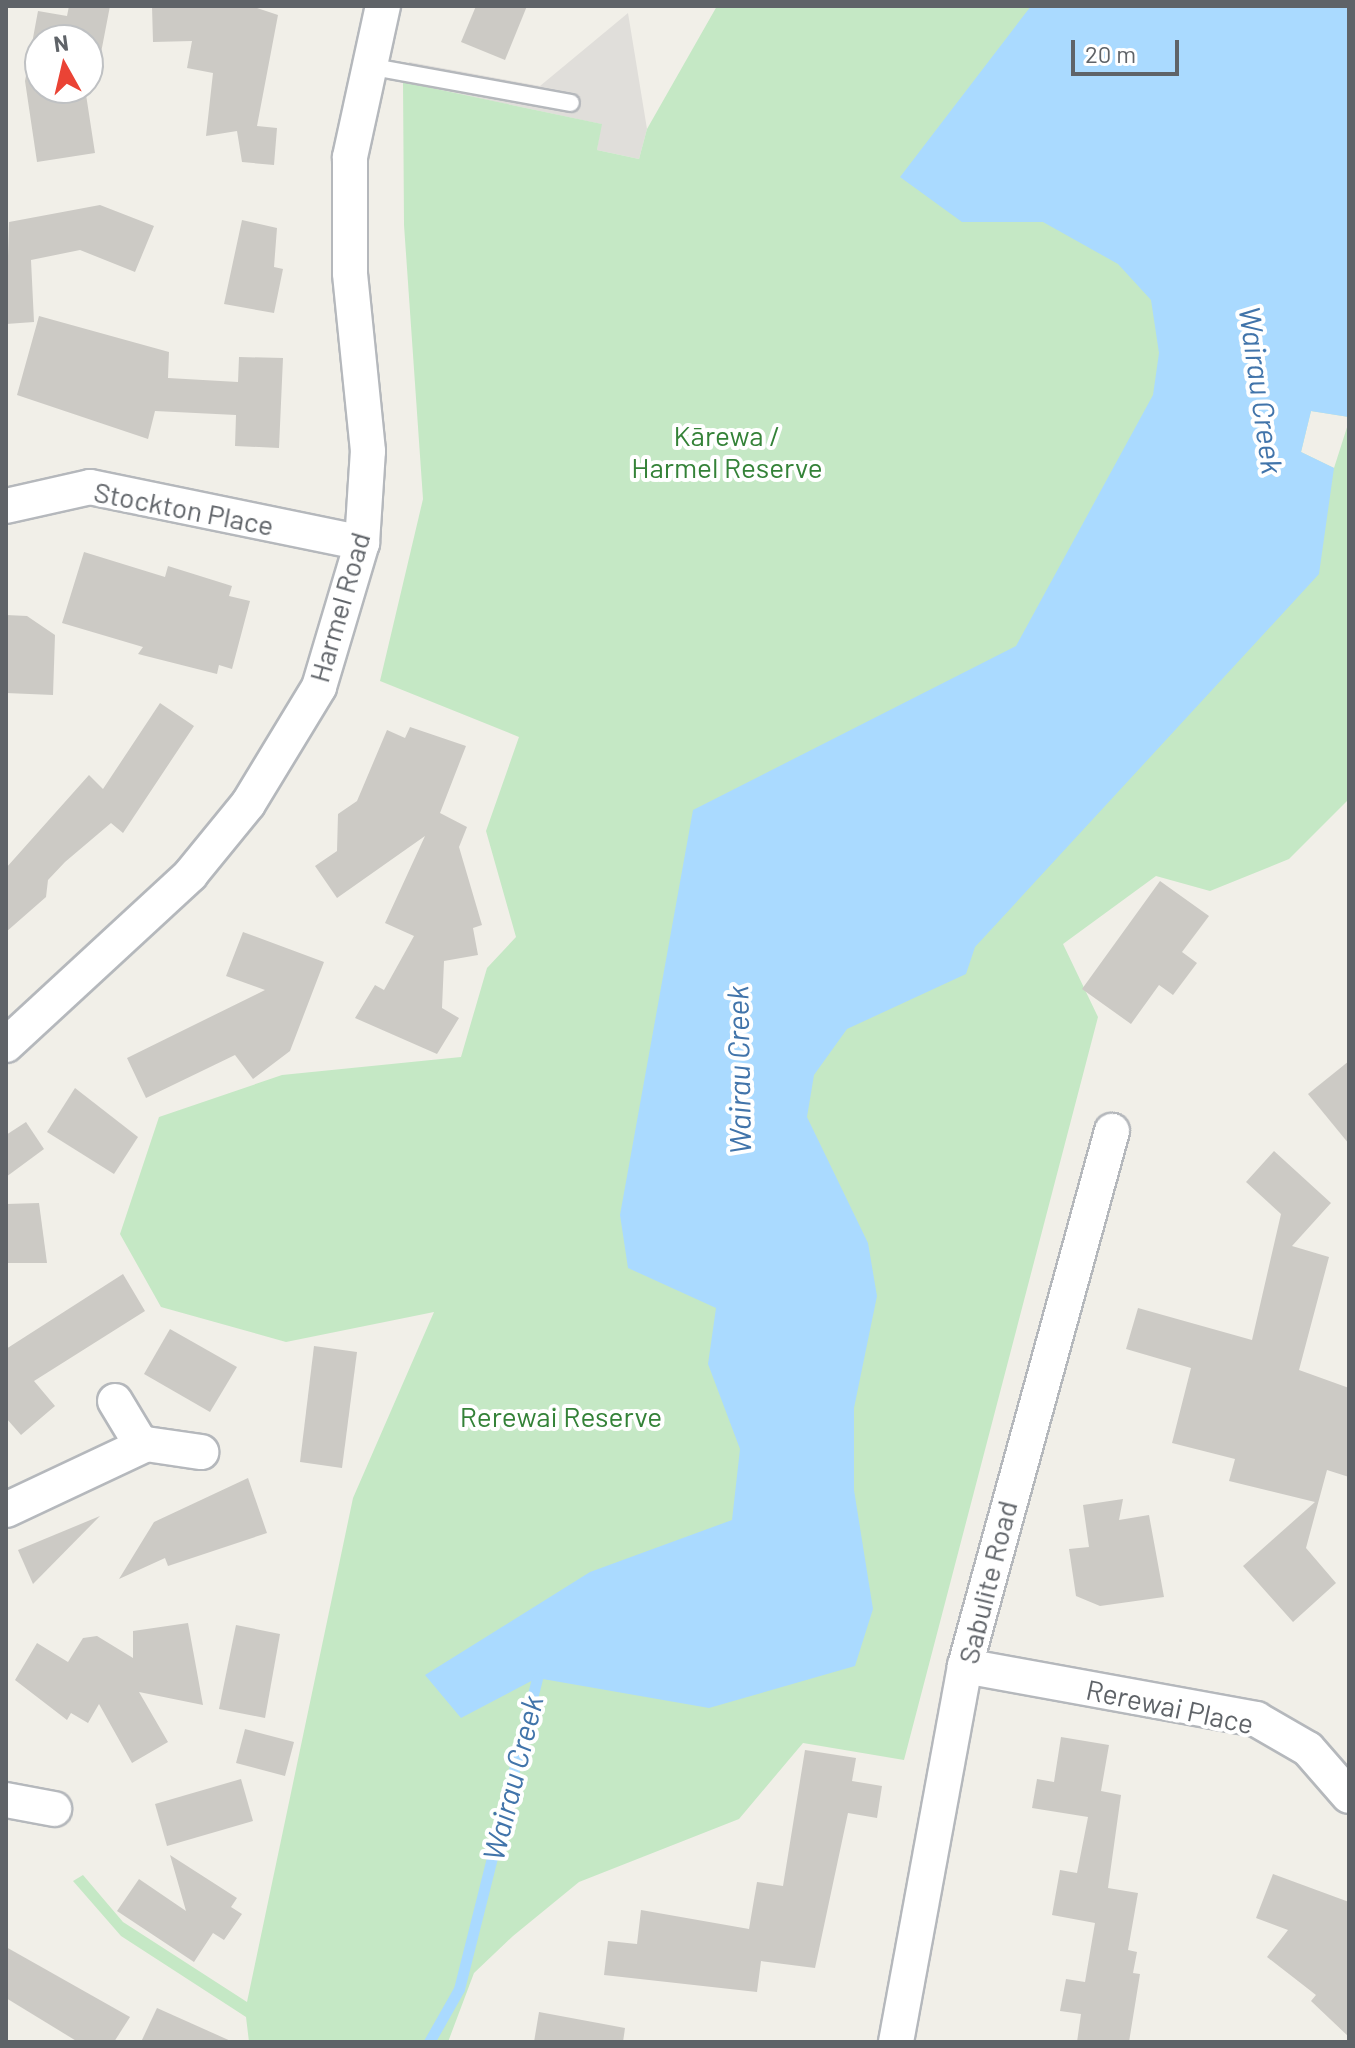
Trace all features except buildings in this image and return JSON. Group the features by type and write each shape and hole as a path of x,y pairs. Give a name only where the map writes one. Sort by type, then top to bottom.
{"street":[{"name":"Harmel Road","path":"6,1045 127,940 248,804 319,687 362,543 368,451 350,273 350,157 383,6"},
{"name":"Stockton Place","path":"6,506 90,487 362,543"},
{"name":"Sabulite Road","path":"896,2042 965,1666 1112,1131"},
{"path":"115,1401 142,1446"},
{"path":"6,1510 142,1446 201,1452"},
{"name":"Rerewai Place","path":"965,1666 1256,1719 1308,1749 1349,1796"},
{"path":"6,1800 54,1809"}],"lane":[{"path":"368,66 571,103"}],"shaded area":[{"path":"628,13 647,129 639,159 597,150 601,124 403,82 409,62 540,86"}],"green space":[{"path":"717,6 1349,6 1349,417 1311,411 1301,452 1334,468 1349,421 1349,799 1289,859 1210,891 1156,876 1063,944 1098,1017 904,1760 803,1743 739,1819 579,1882 513,1936 474,1973 448,2042 249,2042 246,2017 121,1936 73,1881 83,1875 123,1922 247,2002 353,1498 434,1312 286,1342 161,1307 120,1234 159,1117 282,1075 461,1057 487,968 516,937 486,831 519,737 380,681 423,499 404,225 403,82 602,124 597,150 639,159 647,129"}],"water":[{"path":"1031,6 1349,6 1349,417 1311,411 1301,452 1334,468 1319,574 975,947 966,974 847,1029 814,1075 807,1117 868,1243 877,1296 854,1408 854,1490 873,1609 855,1666 709,1708 537,1678 461,1718 425,1675 590,1572 732,1520 740,1449 708,1364 716,1308 628,1268 620,1215 693,810 1016,646 1153,395 1159,353 1151,300 1118,264 1043,222 962,222 900,177"}],"waterway":[{"name":"Wairau Creek","path":"429,2042 459,1989 537,1678"}],"park label":[{"name":"Kārewa / Harmel Reserve","path":"727,451"},
{"name":"Rerewai Reserve","path":"561,1416"}]}
